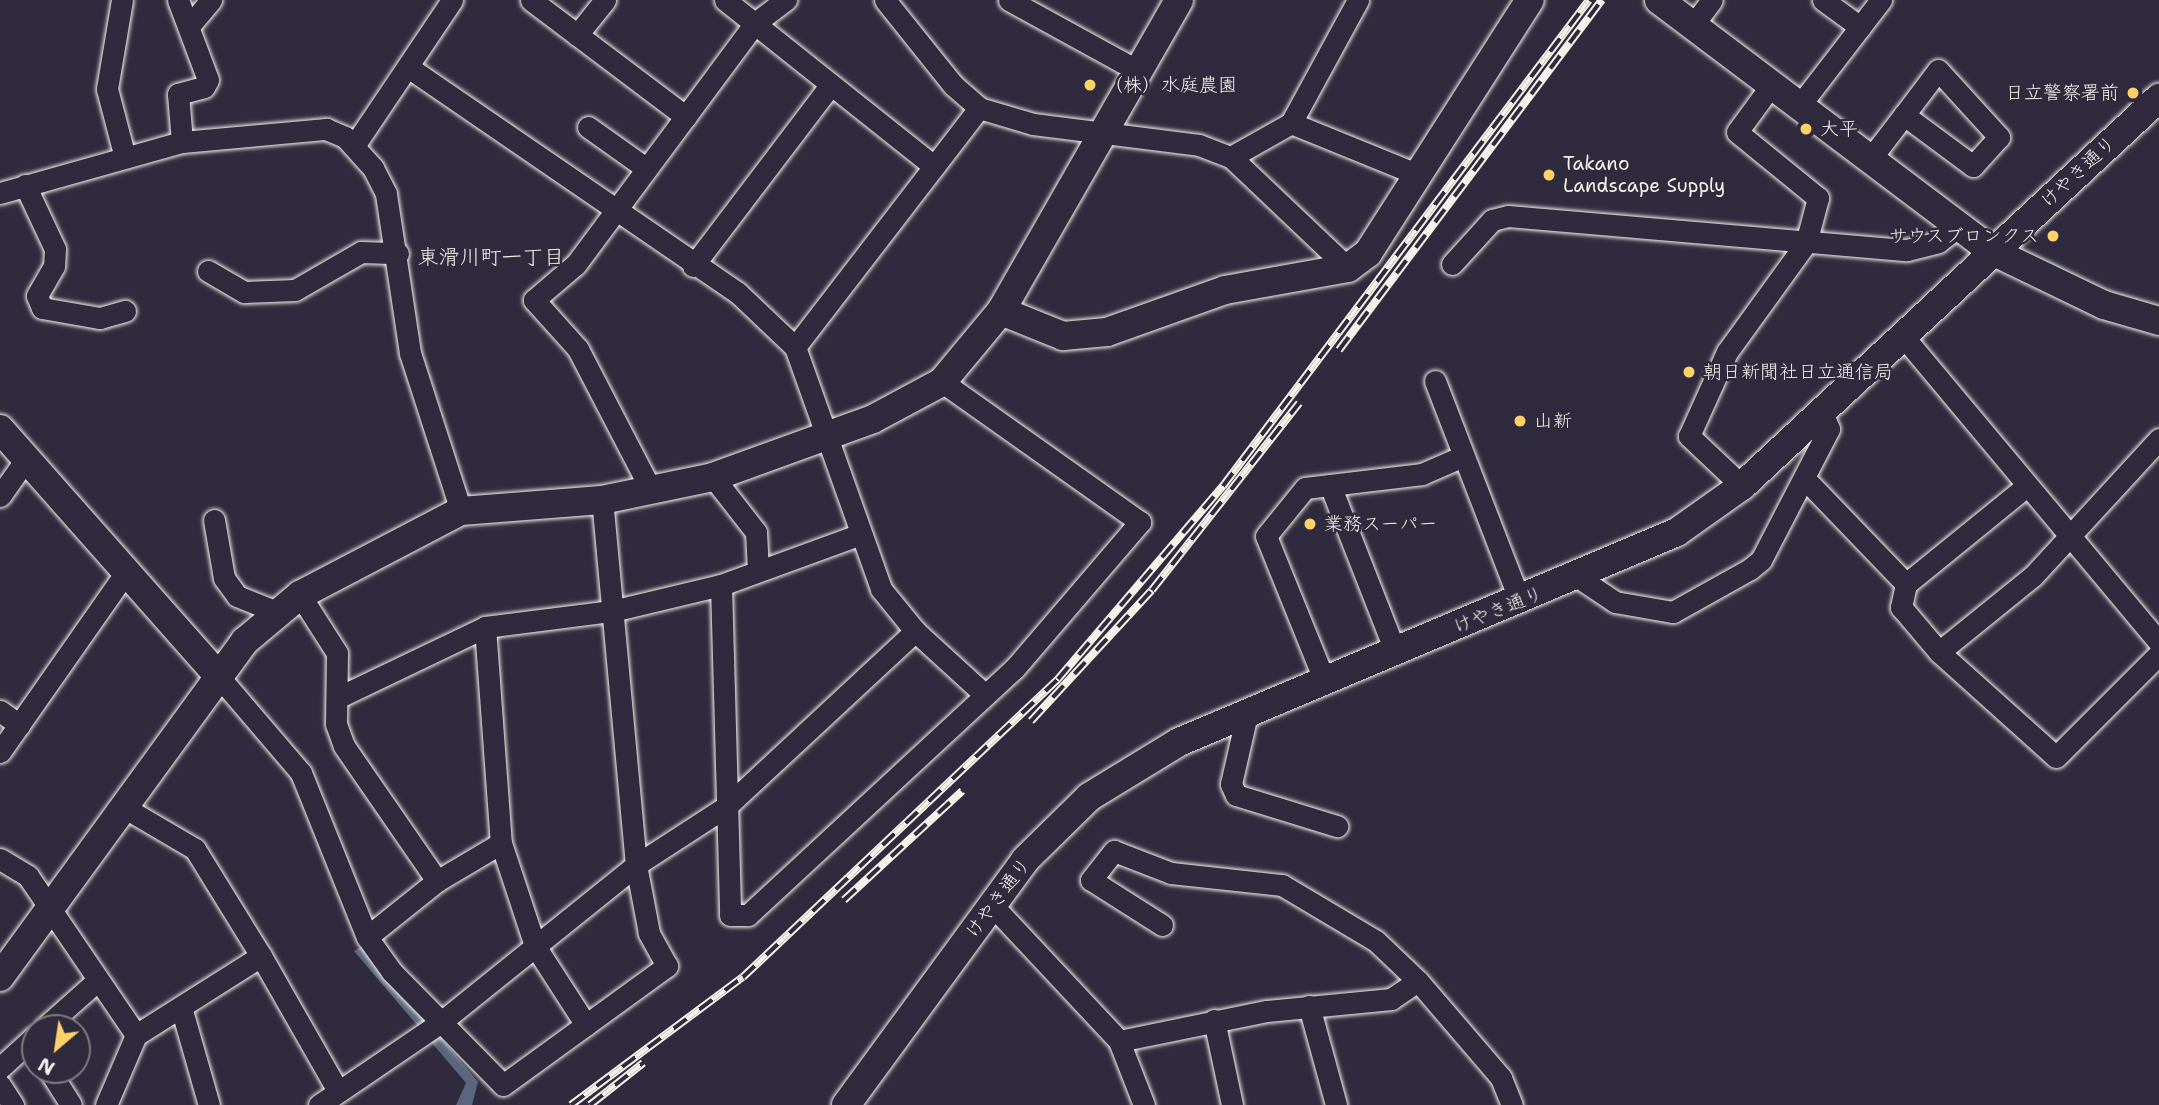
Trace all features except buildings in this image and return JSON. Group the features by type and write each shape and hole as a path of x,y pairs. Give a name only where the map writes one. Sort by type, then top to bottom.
{"street":[{"path":"122,0 107,89 124,154"},
{"path":"178,0 190,25 208,80 204,87 178,94 182,142"},
{"path":"190,25 211,0"},
{"path":"354,146 452,0"},
{"path":"531,0 686,117"},
{"path":"577,35 605,0"},
{"path":"725,0 830,87 934,166"},
{"path":"651,490 578,349 534,300 576,264 755,23 786,0"},
{"path":"886,0 953,85 979,108 1102,135 1199,145 1231,157 1348,268"},
{"path":"1009,0 1138,71"},
{"path":"0,977 52,911 220,678 276,612 300,595 461,511 602,500 713,477 830,434 942,382 1001,311 1179,0"},
{"path":"1231,157 1291,123 1358,0"},
{"path":"1001,311 1063,336 1107,332 1225,290 1348,268 1368,253 1530,0"},
{"path":"1659,0 1992,251 2104,305 2159,321"},
{"path":"1693,25 1712,0"},
{"path":"1823,0 1860,27"},
{"path":"1800,105 1881,0"},
{"path":"408,67 618,208 693,266 738,293 795,346 830,434 881,589 915,631 985,695"},
{"path":"1871,158 1938,70 1999,137 1973,166 1904,115"},
{"path":"1742,486 1689,436 1727,352 1806,243 1818,198 1737,132 1772,84"},
{"path":"693,266 830,87"},
{"name":"けやき通り","path":"846,1105 1025,860 1089,797 1148,757 1578,578 1677,532 1742,486 2159,98"},
{"path":"795,346 979,108"},
{"path":"1291,123 1419,175"},
{"path":"588,127 647,169"},
{"path":"125,311 100,318 42,308 37,296 54,266 55,249 8,185 71,177 124,154 182,142 326,129 354,146 386,194 398,253 410,353 461,511"},
{"path":"1452,264 1492,220 1508,216 1806,243 1923,248 1959,226"},
{"path":"208,271 244,292 295,290 361,252 398,253"},
{"path":"1903,336 2024,488 2159,642"},
{"path":"1435,381 1461,457 1520,601"},
{"path":"721,585 730,915 748,915 985,695 1140,522 942,382"},
{"path":"1578,578 1593,593 1648,612 1699,602 1761,560 1829,429 1822,412"},
{"path":"0,429 301,773 367,937 441,1022 503,1086 667,966 649,933 636,865 602,500"},
{"path":"1938,652 2024,584 2159,439"},
{"path":"1325,682 1266,536 1305,488 1422,474 1461,457"},
{"path":"0,496 26,459"},
{"path":"713,477 756,532 758,571"},
{"path":"1805,479 1906,584"},
{"path":"1330,485 1396,653"},
{"path":"2024,488 1906,584 1901,607 1938,652 2056,757 2159,654"},
{"path":"214,520 224,578 237,596 276,612"},
{"path":"337,698 485,627 612,611 721,585 861,534"},
{"path":"0,752 126,572"},
{"path":"300,595 337,653 337,698 344,746 437,881"},
{"path":"485,627 501,843 535,946 586,1025"},
{"path":"319,1105 441,1022 636,865 727,806 915,631"},
{"path":"0,711 19,725"},
{"path":"1247,714 1231,784 1236,795 1337,826"},
{"path":"125,808 195,849 261,956 338,1091"},
{"path":"367,937 437,881 501,843"},
{"path":"1162,925 1091,880 1114,851 1171,873 1282,885 1376,941 1418,981 1501,1079 1512,1105"},
{"path":"0,859 28,876 136,1035"},
{"path":"991,904 1119,1041 1144,1105"},
{"path":"106,1105 136,1035 261,956"},
{"path":"61,1014 98,979"},
{"path":"1119,1041 1214,1020 1309,1006 1391,999 1418,981"},
{"path":"1309,1006 1336,1105"},
{"path":"181,1007 209,1105"},
{"path":"1214,1020 1232,1105"},
{"path":"0,1068 21,1050"},
{"path":"0,1084 13,1105"},
{"path":"58,1084 71,1105"}],"water":[{"path":"363,945 478,1082 472,1105 456,1105 466,1083 354,951"}],"railway":[{"path":"571,1105 743,977 1058,679 1223,486 1589,0"},
{"path":"1339,350 1602,0"},
{"path":"1031,721 1152,590 1299,403"},
{"path":"844,900 962,791"},
{"path":"590,1105 643,1063"}],"place":[{"name":"（株）水庭農園","path":"1090,85"},
{"name":"日立警察署前","path":"2133,93"},
{"name":"大平","path":"1806,129"},
{"name":"Takano Landscape Supply","path":"1549,175"},
{"name":"サウスブロンクス","path":"2053,236"},
{"name":"朝日新聞社日立通信局","path":"1689,372"},
{"name":"山新","path":"1520,421"},
{"name":"業務スーパー","path":"1310,524"}],"district":[{"name":"東滑川町一丁目","path":"491,257"}]}
